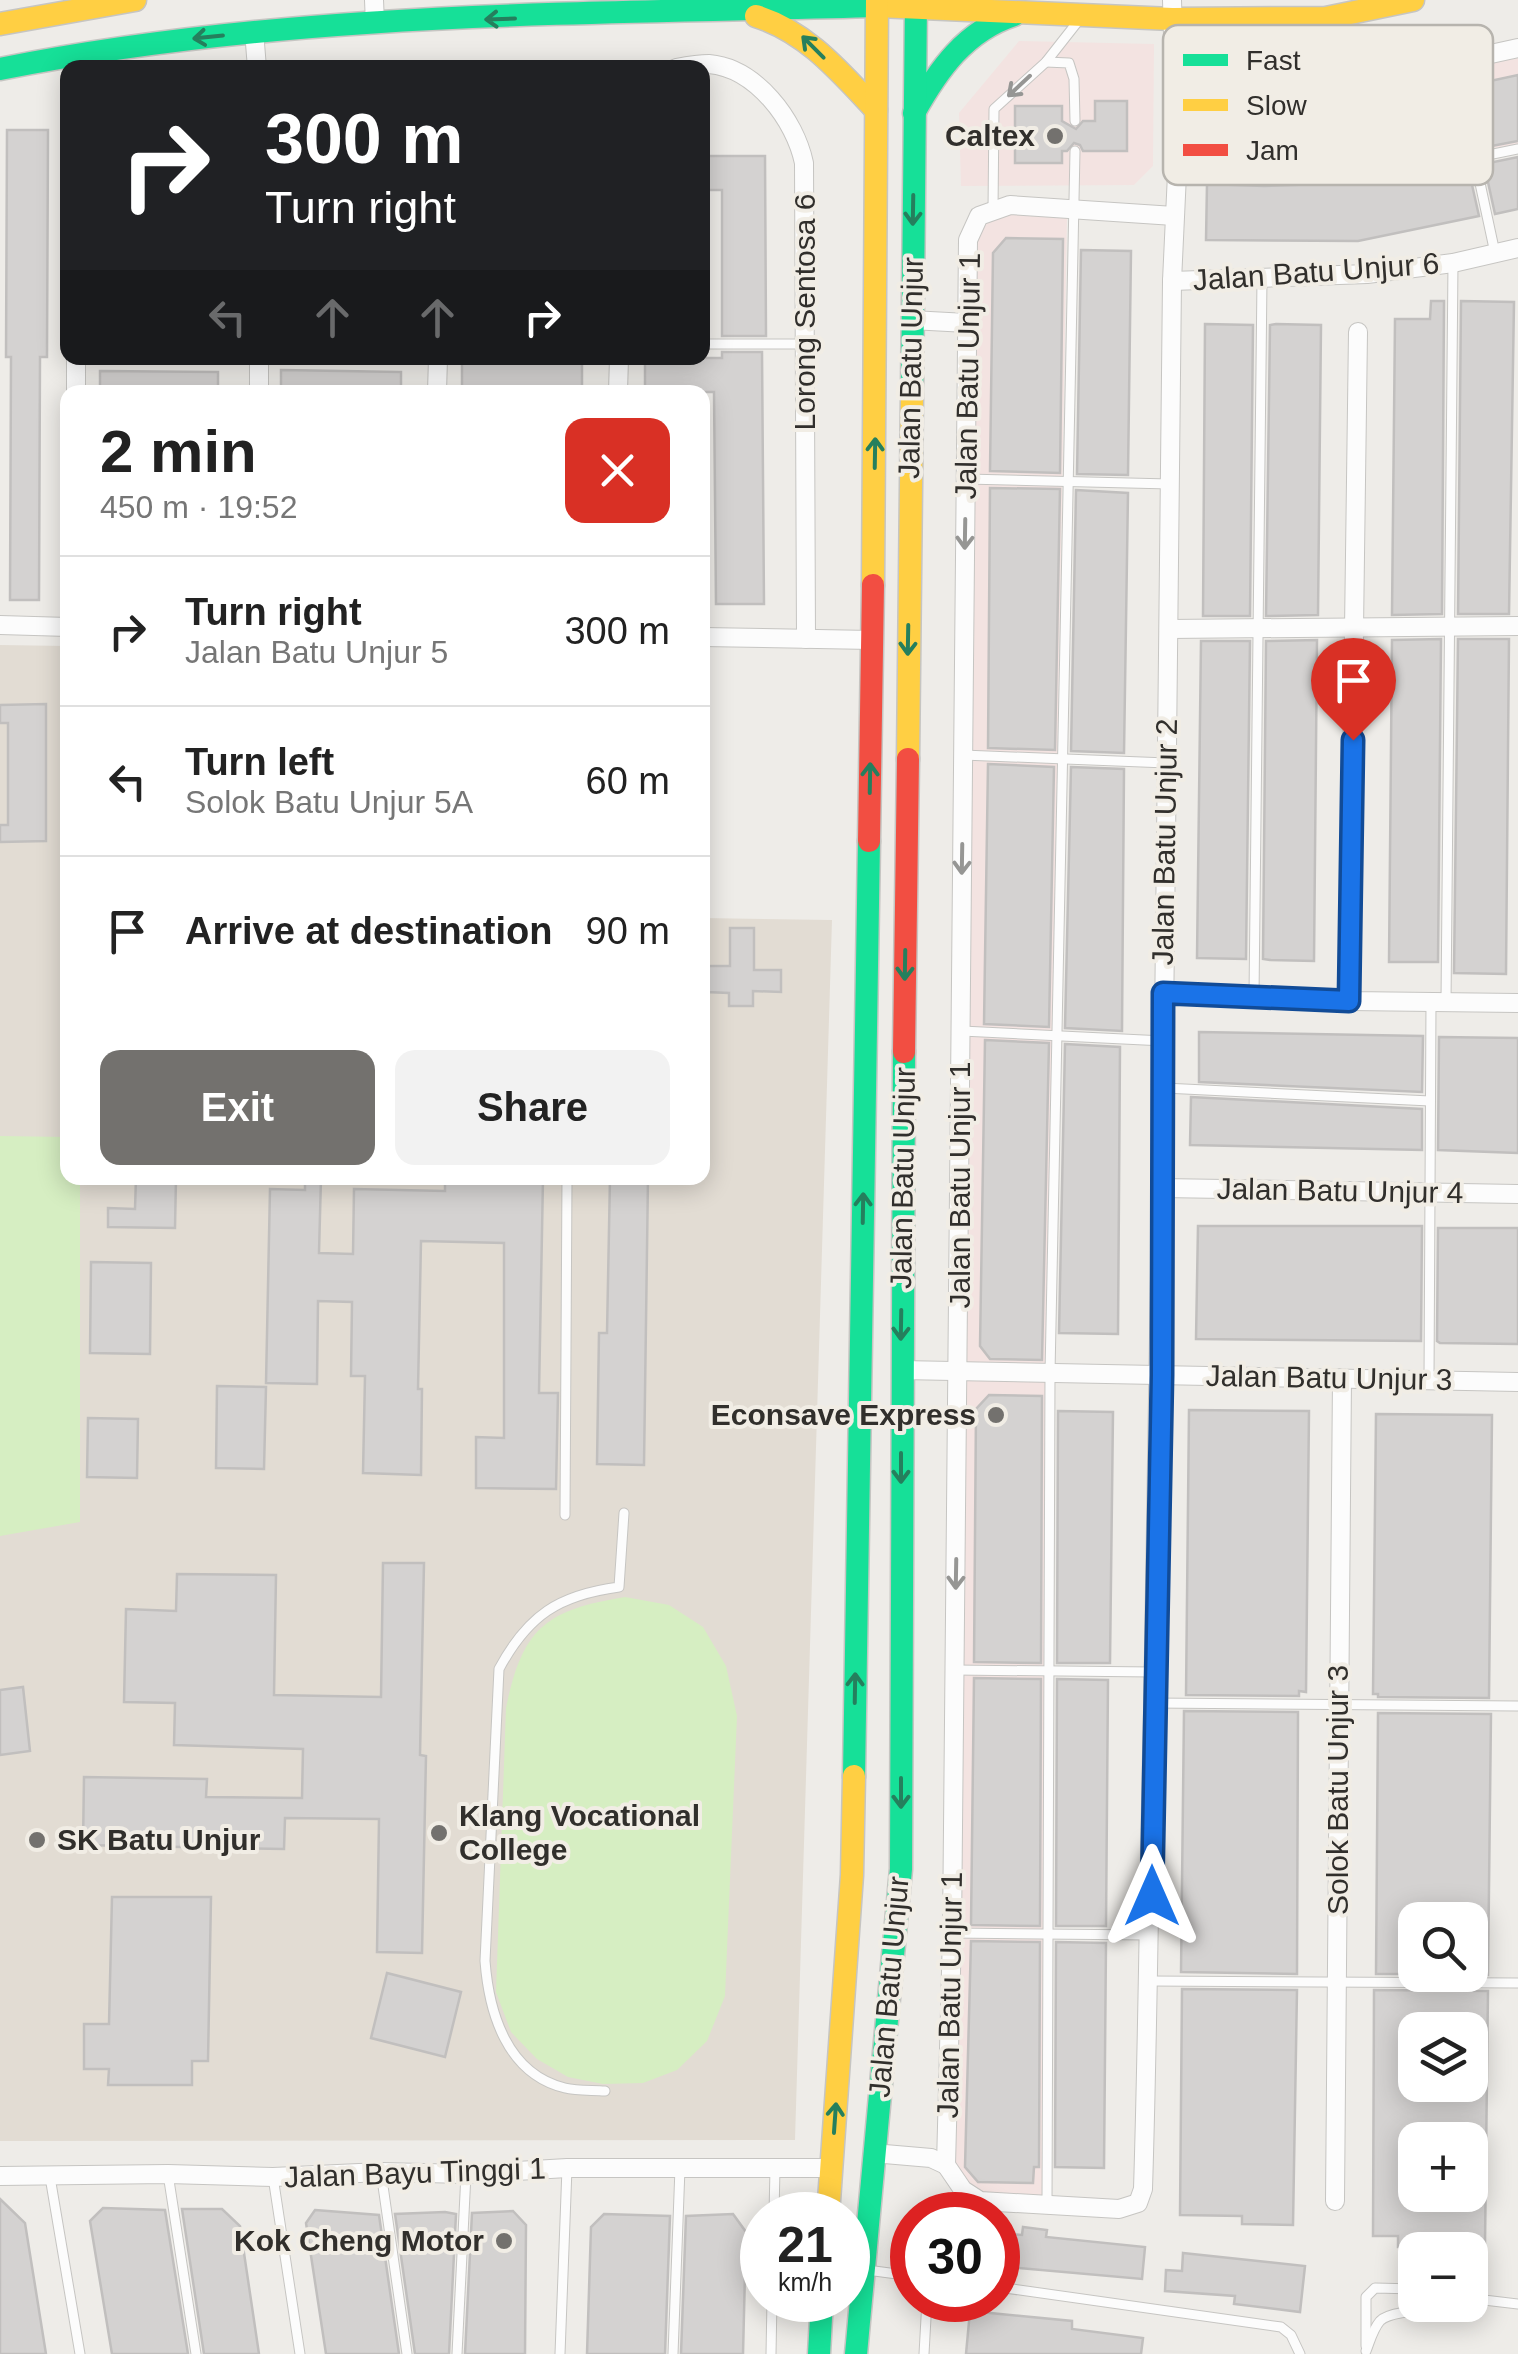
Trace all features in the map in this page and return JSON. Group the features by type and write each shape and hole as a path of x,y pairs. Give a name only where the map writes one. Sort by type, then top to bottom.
{"main road":[{"path":"0,24 135,0"},
{"path":"0,68 117,47 254,32 375,11 735,10 916,3 1084,14 1172,9 1326,18 1413,0"},
{"name":"Jalan Batu Unjur","path":"829,2192 852,1875 872,640 877,3"},
{"name":"Jalan Batu Unjur","path":"870,2192 901,1869 901,1370 916,3"},
{"path":"735,10 778,21 798,33 876,110"},
{"path":"914,113 931,81 973,37 994,20 1030,11"},
{"path":"860,1411 882,1378 901,1370"},
{"path":"819,2354 821,2322"},
{"name":"Jalan Batu Unjur","path":"856,2354 859,2322"}],"street":[{"path":"254,32 256,60"},
{"path":"1493,53 1518,48"},
{"name":"Lorong Sentosa 6","path":"710,64 729,69 772,100 800,141 804,163 806,639"},
{"name":"Jalan Batu Unjur 2","path":"1047,2204 1119,2209 1138,2203 1143,2190 1162,1375 1163,993 1176,185"},
{"name":"Jalan Batu Unjur 1","path":"946,2165 952,1933 968,240 979,216 1010,205 1174,216"},
{"name":"Jalan Batu Unjur 6","path":"1172,281 1367,274 1452,263 1518,248"},
{"path":"911,320 967,323"},
{"path":"1349,1001 1358,332"},
{"path":"0,626 60,627"},
{"path":"1168,629 1518,626"},
{"path":"710,637 872,640"},
{"path":"1163,993 1518,1003"},
{"name":"Jalan Batu Unjur 4","path":"1162,1188 1518,1194"},
{"name":"Jalan Batu Unjur 3","path":"901,1370 1518,1382"},
{"name":"Solok Batu Unjur 3","path":"1335,2201 1342,1378"},
{"path":"873,2153 931,2158 946,2165 963,2190 980,2200 1047,2204"},
{"name":"Jalan Bayu Tinggi 1","path":"0,2176 168,2174 274,2178 567,2168 831,2168"}],"lane":[{"path":"993,211 994,109 1046,62 1084,14"},
{"path":"1046,62 1069,63 1074,78 1075,121"},
{"path":"1493,154 1518,149"},
{"path":"1047,2204 1050,1373 1075,151"},
{"path":"1481,185 1495,253"},
{"path":"1428,1380 1430,1100 1438,1002 1449,626 1452,263"},
{"path":"1254,996 1262,278"},
{"path":"710,344 805,344"},
{"path":"966,479 1170,484"},
{"path":"964,755 1167,763"},
{"path":"961,1031 1164,1041"},
{"path":"1164,1088 1430,1100"},
{"path":"565,1514 567,1185"},
{"path":"605,2092 563,2088 523,2066 498,2029 488,1995 485,1962 499,1669 516,1637 539,1616 563,1601 595,1590 620,1588 624,1513"},
{"path":"954,1670 1048,1674 1156,1672"},
{"path":"1153,1703 1518,1706"},
{"path":"952,1933 1151,1935"},
{"path":"1150,1981 1518,1982"},
{"path":"560,2354 567,2168"},
{"path":"673,2354 680,2168"},
{"path":"774,2192 775,2168"},
{"path":"382,2172 407,2354"},
{"path":"168,2174 196,2354"},
{"path":"457,2354 466,2174"},
{"path":"50,2176 80,2354"},
{"path":"274,2178 300,2354"},
{"path":"1366,2352 1366,2297 1376,2288 1398,2289"},
{"path":"1020,2289 1281,2327 1291,2335 1300,2354"},
{"path":"1488,2300 1518,2304"},
{"path":"1366,2352 1382,2318 1398,2312"},
{"path":"771,2354 772,2322"},
{"path":"924,2354 926,2322"}],"shaded area":[{"path":"1019,41 1154,44 1153,166 1134,185 961,186 959,113"},
{"path":"1518,56 1518,144 1493,148 1493,58"},
{"path":"1014,212 1067,215 1046,1387 1043,2195 981,2192 967,2184 954,2162 976,241 986,224"},
{"name":"Klang Vocational College","path":"0,645 60,646 60,1185 710,1185 710,918 832,920 795,2140 0,2141"}],"green space":[{"path":"0,1136 60,1137 60,1185 80,1185 80,1522 0,1536"},
{"path":"625,1597 669,1605 703,1627 726,1666 737,1716 725,1996 707,2041 677,2070 643,2083 603,2084 568,2077 537,2059 511,2032 496,1992 506,1708 520,1659 542,1627 575,1609"}],"building":[{"path":"1518,75 1518,141 1493,146 1493,80"},
{"name":"Caltex","path":"1095,101 1127,101 1127,151 1083,151 1074,143 1062,151 1062,163 1015,163 1015,106 1062,106 1062,121 1076,129 1083,121 1095,121"},
{"path":"7,130 48,130 47,357 40,357 39,600 10,600"},
{"path":"710,156 765,156 766,336 722,336 722,190 710,190"},
{"path":"1518,157 1518,209 1495,214 1489,185 1493,185 1493,162"},
{"path":"1207,185 1472,185 1479,216 1358,241 1206,240"},
{"path":"1006,238 1063,239 1060,473 990,471 993,253"},
{"path":"1081,250 1131,251 1128,475 1077,474"},
{"path":"1431,301 1444,301 1442,614 1392,615 1395,319 1430,319"},
{"path":"1461,301 1514,302 1509,614 1458,614"},
{"path":"1205,324 1253,325 1250,616 1203,616"},
{"path":"1270,325 1321,325 1318,615 1266,616"},
{"path":"722,352 762,352 764,604 716,604 714,392 710,392 710,385 645,385 645,365 710,365 710,358 722,358"},
{"path":"462,365 582,365 582,385 462,385"},
{"path":"281,370 401,372 401,385 281,385"},
{"path":"100,371 218,372 218,385 100,385"},
{"path":"990,488 1060,489 1055,750 988,748"},
{"path":"1076,490 1128,493 1124,753 1071,751"},
{"path":"1441,639 1438,962 1389,962 1392,640"},
{"path":"1458,639 1509,639 1506,974 1454,973"},
{"path":"1317,640 1314,961 1263,959 1266,641"},
{"path":"1201,641 1250,641 1246,959 1197,958"},
{"path":"46,704 46,841 0,842 0,825 8,825 8,723 0,723 0,705"},
{"path":"988,764 1054,767 1049,1027 984,1024"},
{"path":"1071,767 1124,769 1122,1031 1065,1028"},
{"path":"730,928 754,928 754,970 781,970 781,992 753,991 753,1006 729,1006 729,993 710,992 710,966 730,966"},
{"path":"1199,1032 1423,1036 1422,1092 1199,1082"},
{"path":"1439,1037 1518,1038 1518,1153 1438,1150"},
{"path":"985,1040 1049,1043 1042,1360 990,1359 980,1346"},
{"path":"1065,1044 1120,1047 1118,1334 1059,1333"},
{"path":"1191,1097 1422,1109 1422,1150 1190,1145"},
{"path":"136,1185 176,1185 175,1228 108,1227 108,1208 135,1209"},
{"path":"305,1185 321,1185 319,1253 353,1254 354,1189 445,1191 445,1185 543,1185 539,1393 558,1393 556,1489 476,1488 476,1437 504,1438 504,1243 421,1241 421,1475 363,1473 365,1376 351,1376 352,1302 318,1301 317,1384 266,1383 270,1189 305,1190"},
{"path":"610,1185 648,1185 644,1465 597,1464 599,1333 607,1333"},
{"path":"1198,1226 1422,1226 1421,1341 1196,1339"},
{"path":"1438,1228 1518,1228 1518,1344 1437,1341"},
{"path":"91,1262 151,1263 150,1354 90,1353"},
{"path":"217,1386 266,1387 264,1469 216,1468"},
{"path":"989,1395 1042,1396 1041,1663 974,1662 976,1409"},
{"path":"1189,1410 1309,1411 1306,1692 1299,1691 1299,1696 1186,1695"},
{"path":"1058,1411 1113,1412 1110,1663 1057,1663"},
{"path":"1376,1414 1492,1415 1489,1698 1373,1694"},
{"path":"88,1418 138,1419 137,1478 87,1477"},
{"path":"383,1563 424,1563 420,1755 426,1756 422,1953 377,1952 379,1819 285,1818 284,1849 83,1845 84,1777 207,1779 206,1797 302,1798 303,1749 174,1745 175,1703 124,1702 126,1609 176,1611 177,1574 276,1575 274,1695 381,1697"},
{"path":"974,1678 1041,1679 1040,1926 971,1925"},
{"path":"1057,1679 1108,1680 1106,1926 1056,1926"},
{"path":"23,1687 30,1751 0,1755 0,1690"},
{"path":"1184,1711 1298,1712 1297,1974 1181,1972"},
{"path":"1378,1713 1491,1714 1488,1975 1488,1902 1398,1902 1398,1974 1376,1974"},
{"path":"112,1897 211,1897 208,2061 192,2061 192,2085 108,2085 109,2069 84,2069 84,2024 109,2024"},
{"path":"971,1941 1040,1942 1039,2167 1034,2167 1033,2183 978,2182 965,2167"},
{"path":"1056,1942 1106,1943 1104,2168 1055,2167"},
{"path":"387,1973 461,1992 445,2057 371,2038"},
{"path":"1182,1989 1297,1990 1293,2225 1242,2224 1242,2216 1180,2215"},
{"path":"1374,1990 1488,1992 1488,2012 1398,2012 1398,2102 1487,2102 1486,2122 1398,2122 1398,2212 1485,2212 1485,2232 1398,2232 1398,2236 1373,2236"},
{"path":"0,2199 25,2223 46,2354 0,2354"},
{"path":"103,2208 165,2210 188,2354 112,2354 90,2221"},
{"path":"182,2209 222,2209 240,2226 259,2354 204,2354"},
{"path":"315,2210 379,2215 399,2354 326,2354 306,2223"},
{"path":"513,2211 526,2225 525,2354 465,2354 472,2213"},
{"path":"395,2214 456,2214 449,2354 415,2354"},
{"path":"604,2214 670,2216 665,2354 587,2354 591,2227"},
{"path":"733,2214 740,2224 743,2354 681,2354 686,2216"},
{"path":"1023,2227 1047,2230 1046,2237 1145,2247 1142,2279 1020,2268"},
{"path":"1183,2253 1305,2266 1300,2312 1234,2304 1235,2296 1165,2291 1166,2270 1182,2271"},
{"path":"1020,2316 1072,2321 1072,2329 1143,2338 1141,2354 966,2354 969,2322 1020,2322"}],"traffic: fast":[{"path":"912,395 916,0"},
{"path":"0,69 108,50 327,26 547,14 878,6"},
{"path":"914,113 933,82 967,42 1014,15"},
{"path":"854,1776 869,841"},
{"path":"856,2354 901,1869 904,1052"},
{"path":"819,2354 821,2322"}],"traffic: slow":[{"path":"0,24 135,0"},
{"path":"873,585 877,0"},
{"path":"878,6 1172,19 1326,18 1413,0"},
{"path":"756,16 807,43 876,110"},
{"path":"908,759 912,395"},
{"path":"830,2192 852,1875 854,1776"}],"traffic: jam":[{"path":"869,841 873,585"},
{"path":"904,1052 908,759"}],"place":[{"name":"Caltex","path":"1055,136"},
{"name":"Econsave Express","path":"996,1415"},
{"name":"Klang Vocational College","path":"439,1833"},
{"name":"SK Batu Unjur","path":"37,1840"},
{"name":"Kok Cheng Motor","path":"504,2241"}],"route":[{"path":"1152,1896 1162,1375 1163,993 1349,1001 1353,740"}]}
